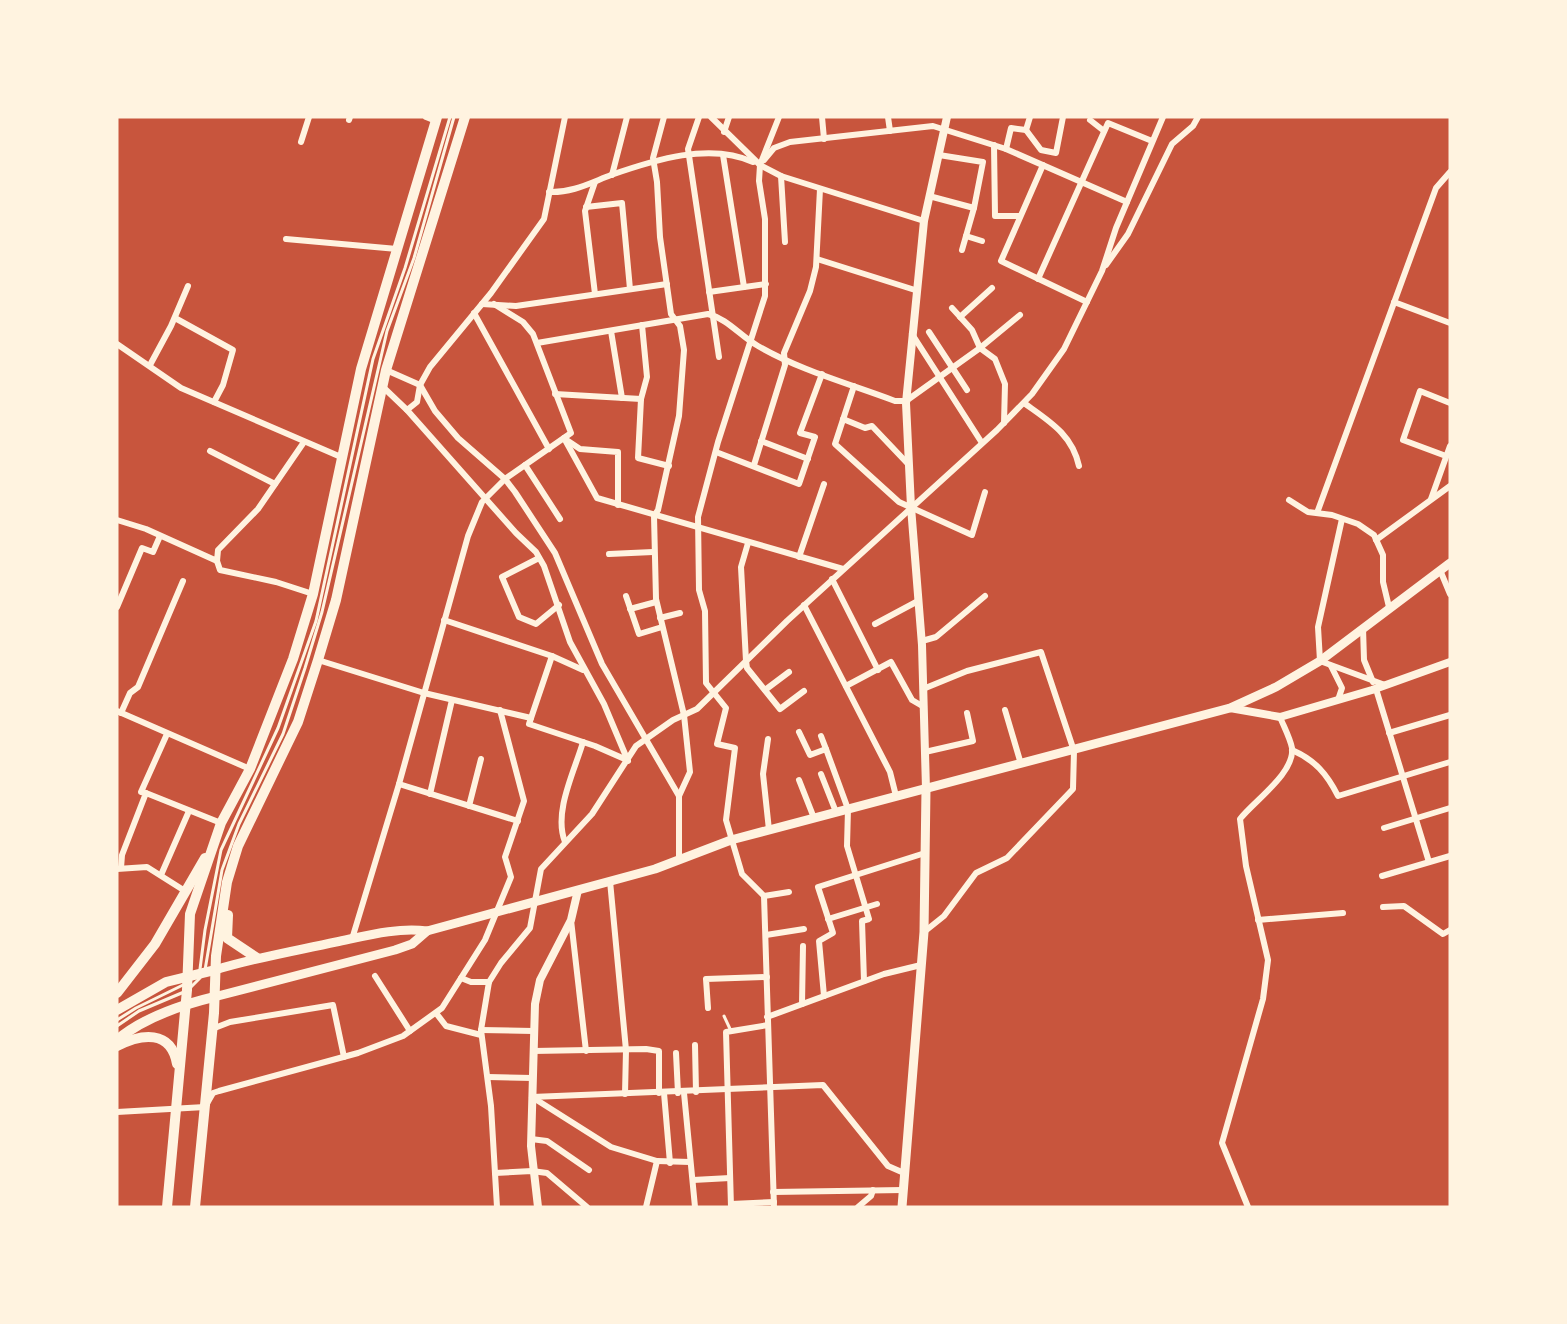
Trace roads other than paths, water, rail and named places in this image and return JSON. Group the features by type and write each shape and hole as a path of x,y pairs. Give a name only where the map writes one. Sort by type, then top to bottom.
{"main road":[{"path":"195,1207 212,1029 215,970 226,882 238,846 298,722 318,660 336,600 386,370 465,117"},
{"path":"167,1207 178,1071 186,1004 192,980 190,914 221,824 250,770 293,659 313,594 341,457 368,343 433,118"},
{"path":"117,1010 149,989 192,980 215,970 256,958 411,929 427,931 535,903 679,860 731,840 1230,708 1276,687 1320,660 1450,563"},
{"path":"902,1207 924,932 926,789"},
{"path":"117,993 155,944 213,845"},
{"path":"238,846 230,896 227,938 256,958"},
{"path":"117,1040 127,1032 186,1004 395,950 412,944 427,931"},
{"path":"117,1046 136,1036 157,1038 171,1047 178,1071"}],"street":[{"path":"301,142 309,117"},
{"path":"406,410 417,402 420,386 430,367 482,304 544,219 565,117"},
{"path":"612,175 627,117"},
{"path":"664,117 653,158 671,314 677,319 684,350 680,416 658,510 654,516 653,552 656,602 684,715 690,772 679,796 679,860"},
{"path":"699,117 689,153 719,357"},
{"path":"711,117 760,165"},
{"path":"724,132 729,117"},
{"path":"768,1025 726,1032 731,1205 774,1204 768,1089 768,1025 766,935 764,896 742,874 726,820 735,748 717,744 726,708 706,683 705,611 699,590 698,517 765,296 765,219 760,165 779,117"},
{"path":"822,117 824,139"},
{"path":"888,117 890,131"},
{"path":"924,117 926,127"},
{"path":"926,789 922,641 911,507 906,401 915,290 924,221 947,117"},
{"path":"1026,130 1030,117"},
{"path":"1006,148 1011,128 1026,130 1041,150 1056,153 1063,117"},
{"path":"497,1207 488,1077 481,1032 489,982 501,963 530,928 541,869 592,814 636,746 697,709 804,605 1024,403 1064,349 1087,302 1163,117"},
{"path":"1101,271 1128,234 1172,144 1193,126 1198,117"},
{"path":"1090,120 1104,130"},
{"path":"1038,279 1108,123 1152,141"},
{"path":"760,165 774,148 790,142 926,127 945,129 1006,148 1127,202"},
{"path":"994,145 995,216 1019,216"},
{"path":"549,192 566,193 612,175 689,153 737,154 782,176 924,221"},
{"path":"723,155 744,287"},
{"path":"939,155 983,162 974,208 962,250"},
{"path":"1043,165 1001,261 1087,302"},
{"path":"1317,513 1436,188 1450,172"},
{"path":"782,176 785,242"},
{"path":"595,294 586,207 596,181"},
{"path":"753,465 785,365 788,343 810,291 817,259 820,189"},
{"path":"929,196 974,208"},
{"path":"586,207 622,203 630,289"},
{"path":"966,236 982,241"},
{"path":"286,239 397,249"},
{"path":"817,259 915,290"},
{"path":"482,304 516,306 667,284"},
{"path":"709,292 766,284"},
{"path":"150,365 175,318 188,286"},
{"path":"960,317 992,288"},
{"path":"1394,302 1450,323"},
{"path":"352,939 399,784 468,536 486,498 505,479 571,434 570,424 555,394 537,343 523,322 494,304"},
{"path":"952,308 972,330 980,348 995,359 1005,384 1004,423"},
{"path":"474,313 549,449"},
{"path":"537,343 713,315 751,342 785,358 894,401 906,401 980,348 1020,315"},
{"path":"175,318 233,350 223,385 214,402"},
{"path":"642,325 647,377 641,399 638,458 669,466"},
{"path":"611,331 622,398"},
{"path":"929,332 967,390"},
{"path":"912,333 982,443"},
{"path":"117,344 181,388 341,457"},
{"path":"386,370 420,386 435,411 458,438 505,479 555,553 602,664 679,796"},
{"path":"716,452 799,484 815,437 800,433 822,374"},
{"path":"854,386 835,444 899,502 972,535 985,492"},
{"path":"383,387 539,558 559,605 570,642 583,670 604,704 628,760"},
{"path":"1446,456 1403,440 1420,391 1450,403"},
{"path":"555,394 641,399"},
{"path":"1024,403 1064,432 1076,449 1079,466"},
{"path":"843,418 865,428 872,426 909,465"},
{"path":"564,438 580,449 618,452 618,505"},
{"path":"564,438 597,498 843,569"},
{"path":"761,441 808,459"},
{"path":"304,442 258,509 218,550 217,561 220,570 276,582 313,594"},
{"path":"1431,500 1450,446"},
{"path":"210,452 275,484"},
{"path":"525,465 560,519"},
{"path":"799,557 824,484"},
{"path":"1376,540 1450,486"},
{"path":"1289,500 1308,512 1358,524 1374,535 1383,555 1383,582 1389,607"},
{"path":"1342,519 1318,627 1320,660 1375,686"},
{"path":"117,520 217,561"},
{"path":"117,607 142,548 153,552 160,536"},
{"path":"748,543 741,567 747,668 780,709 804,691"},
{"path":"609,554 653,552"},
{"path":"539,558 502,577 519,617 536,624 559,605"},
{"path":"1440,570 1450,594"},
{"path":"832,579 878,670"},
{"path":"183,581 138,687 130,693 119,712 250,770"},
{"path":"626,596 639,634 662,627"},
{"path":"922,641 936,637 985,596"},
{"path":"630,609 656,602"},
{"path":"875,624 918,602"},
{"path":"804,605 890,772 896,796"},
{"path":"660,618 680,613"},
{"path":"444,620 552,656 583,670"},
{"path":"1363,627 1364,660 1375,686 1429,862"},
{"path":"923,689 967,671 1041,652 1074,751 1073,789 1007,858 976,873 944,916 924,932"},
{"path":"552,656 529,724 628,760"},
{"path":"318,660 424,693 531,718"},
{"path":"846,686 891,662 912,700 924,707"},
{"path":"1230,708 1280,717 1338,700 1375,686 1386,686 1450,662"},
{"path":"1330,666 1342,688 1338,700"},
{"path":"765,690 789,672"},
{"path":"430,794 452,700"},
{"path":"117,1112 205,1107 213,1094 219,1091 344,1057 410,1031 436,1013 485,940 511,877 505,857 524,801 500,710"},
{"path":"1005,710 1021,764"},
{"path":"925,752 972,741 967,713"},
{"path":"1389,733 1450,715"},
{"path":"1248,1207 1222,1143 1263,999 1268,960 1246,866 1240,819 1252,804 1285,773 1292,750 1280,717"},
{"path":"799,732 810,755 826,749"},
{"path":"167,734 141,792 221,824"},
{"path":"821,736 848,809 847,846 869,919 862,921 864,981"},
{"path":"768,739 763,774 769,830"},
{"path":"565,842 561,832 562,812 583,742"},
{"path":"1292,750 1312,759 1329,778 1338,796 1450,762"},
{"path":"469,806 481,759"},
{"path":"821,774 837,812"},
{"path":"799,780 814,818"},
{"path":"399,784 518,821"},
{"path":"146,794 122,855 119,869 147,867 184,891"},
{"path":"1384,828 1450,808"},
{"path":"161,875 189,811"},
{"path":"824,996 819,941 833,933 818,887 925,853"},
{"path":"1382,876 1450,856"},
{"path":"610,880 626,1050 625,1094"},
{"path":"538,1207 532,1171 531,1139 533,1031 540,980 571,920 578,890"},
{"path":"764,896 789,892"},
{"path":"828,919 877,904"},
{"path":"1383,907 1404,906 1443,934 1450,930"},
{"path":"1258,920 1343,913"},
{"path":"571,920 586,1051"},
{"path":"766,935 804,929"},
{"path":"802,1004 803,946"},
{"path":"767,1017 864,981 921,965"},
{"path":"375,976 410,1031"},
{"path":"708,1008 706,979 767,977"},
{"path":"461,978 471,982 489,982"},
{"path":"212,1029 230,1022 333,1005 344,1057"},
{"path":"436,1013 446,1026 481,1032 533,1031"},
{"path":"695,1045 696,1092"},
{"path":"533,1051 659,1051 670,1163"},
{"path":"676,1053 695,1207"},
{"path":"488,1077 532,1078"},
{"path":"532,1096 681,1093 823,1085 888,1166 904,1173"},
{"path":"532,1096 611,1147 657,1161 690,1162"},
{"path":"531,1139 547,1141 589,1170"},
{"path":"646,1207 657,1161"},
{"path":"495,1173 532,1171 547,1173 587,1207"},
{"path":"693,1180 730,1178"},
{"path":"858,1207 871,1196 873,1190"},
{"path":"773,1192 903,1190"}],"lane":[{"path":"117,1020 192,980 222,870 239,824 283,734 309,657 387,331 414,258 452,117"},
{"path":"117,1026 192,980 200,968 204,930 221,850 278,728 316,621 373,359 385,319 405,268 452,117"},
{"path":"724,1016 731,1031"}]}
